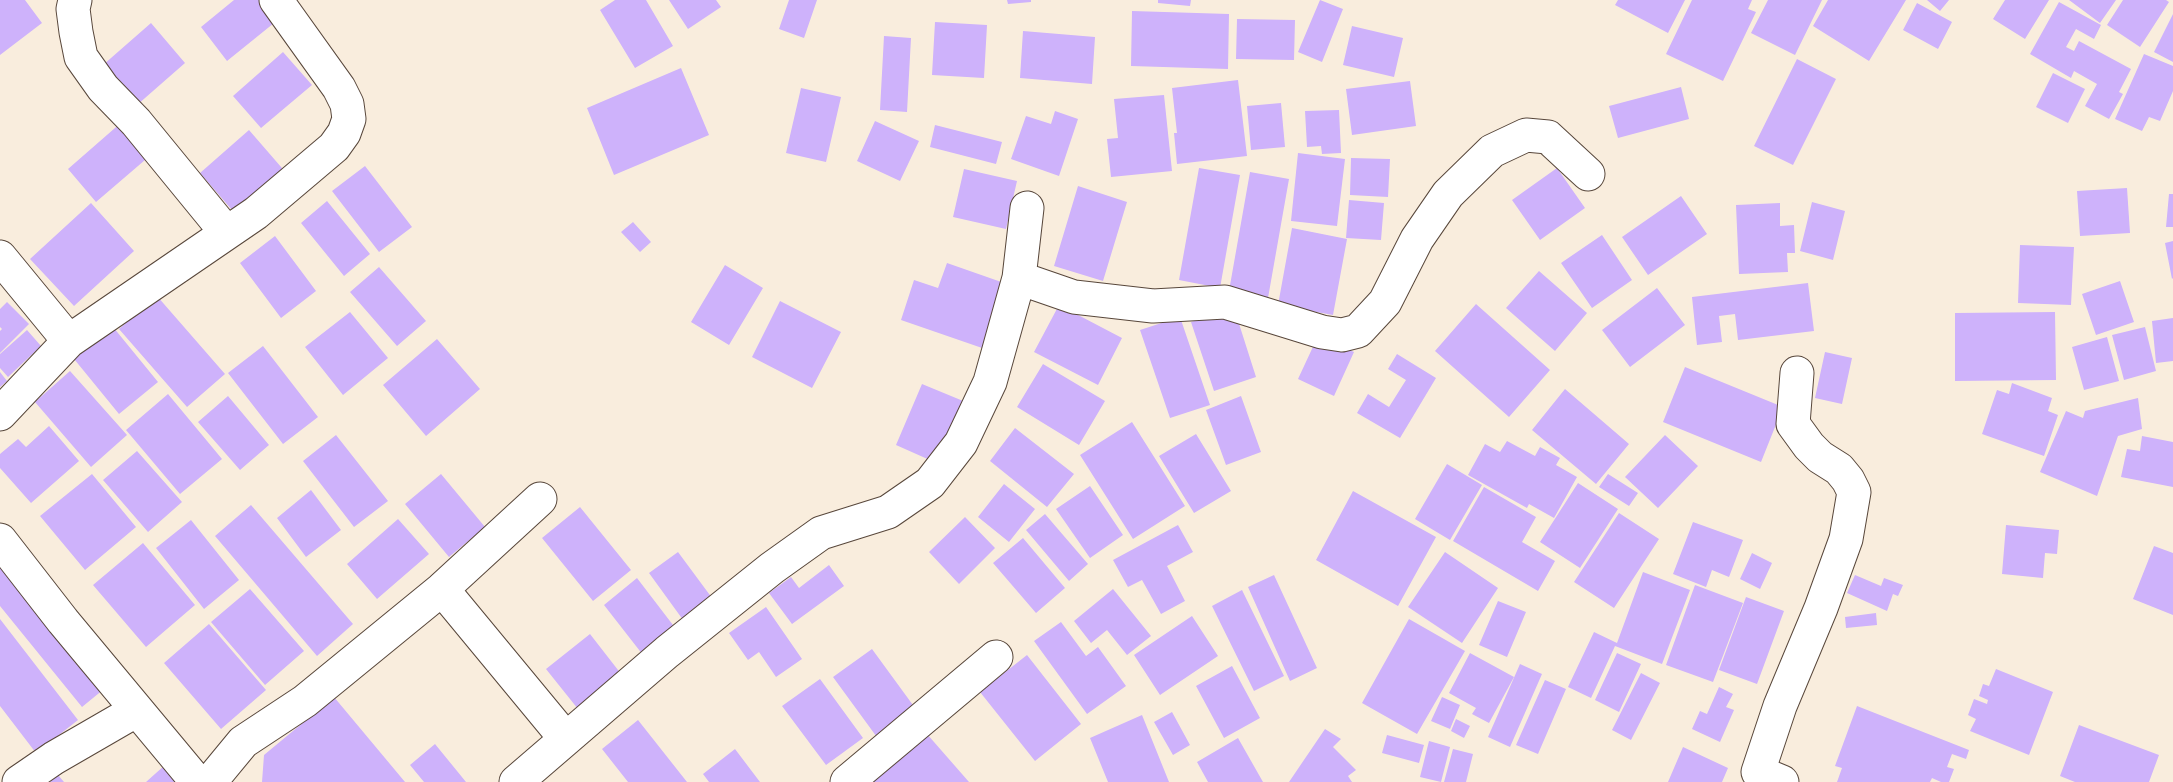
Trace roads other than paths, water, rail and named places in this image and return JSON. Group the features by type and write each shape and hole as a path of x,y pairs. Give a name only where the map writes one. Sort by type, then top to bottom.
{"street":[{"path":"0,414 69,341 256,213 334,147 344,133 349,119 347,104 339,88 276,0"},
{"path":"68,3 81,57 103,88 136,122 226,232"},
{"path":"1019,278 1074,297 1153,306 1225,302 1322,332 1342,335 1358,331 1385,302 1416,239 1448,194 1492,151 1526,135 1548,137 1588,174"},
{"path":"516,782 666,652 782,561 821,533 888,512 930,483 961,443 990,382 1019,278 1027,208"},
{"path":"0,257 69,341"},
{"path":"1765,779 1780,706 1821,608 1846,539 1854,492 1839,469 1820,457 1793,423 1797,373"},
{"path":"210,782 243,742 305,701 442,589 540,499"},
{"path":"0,540 63,621 197,782"},
{"path":"442,589 566,739"},
{"path":"847,782 996,657"},
{"path":"19,782 54,758 137,710"}]}
